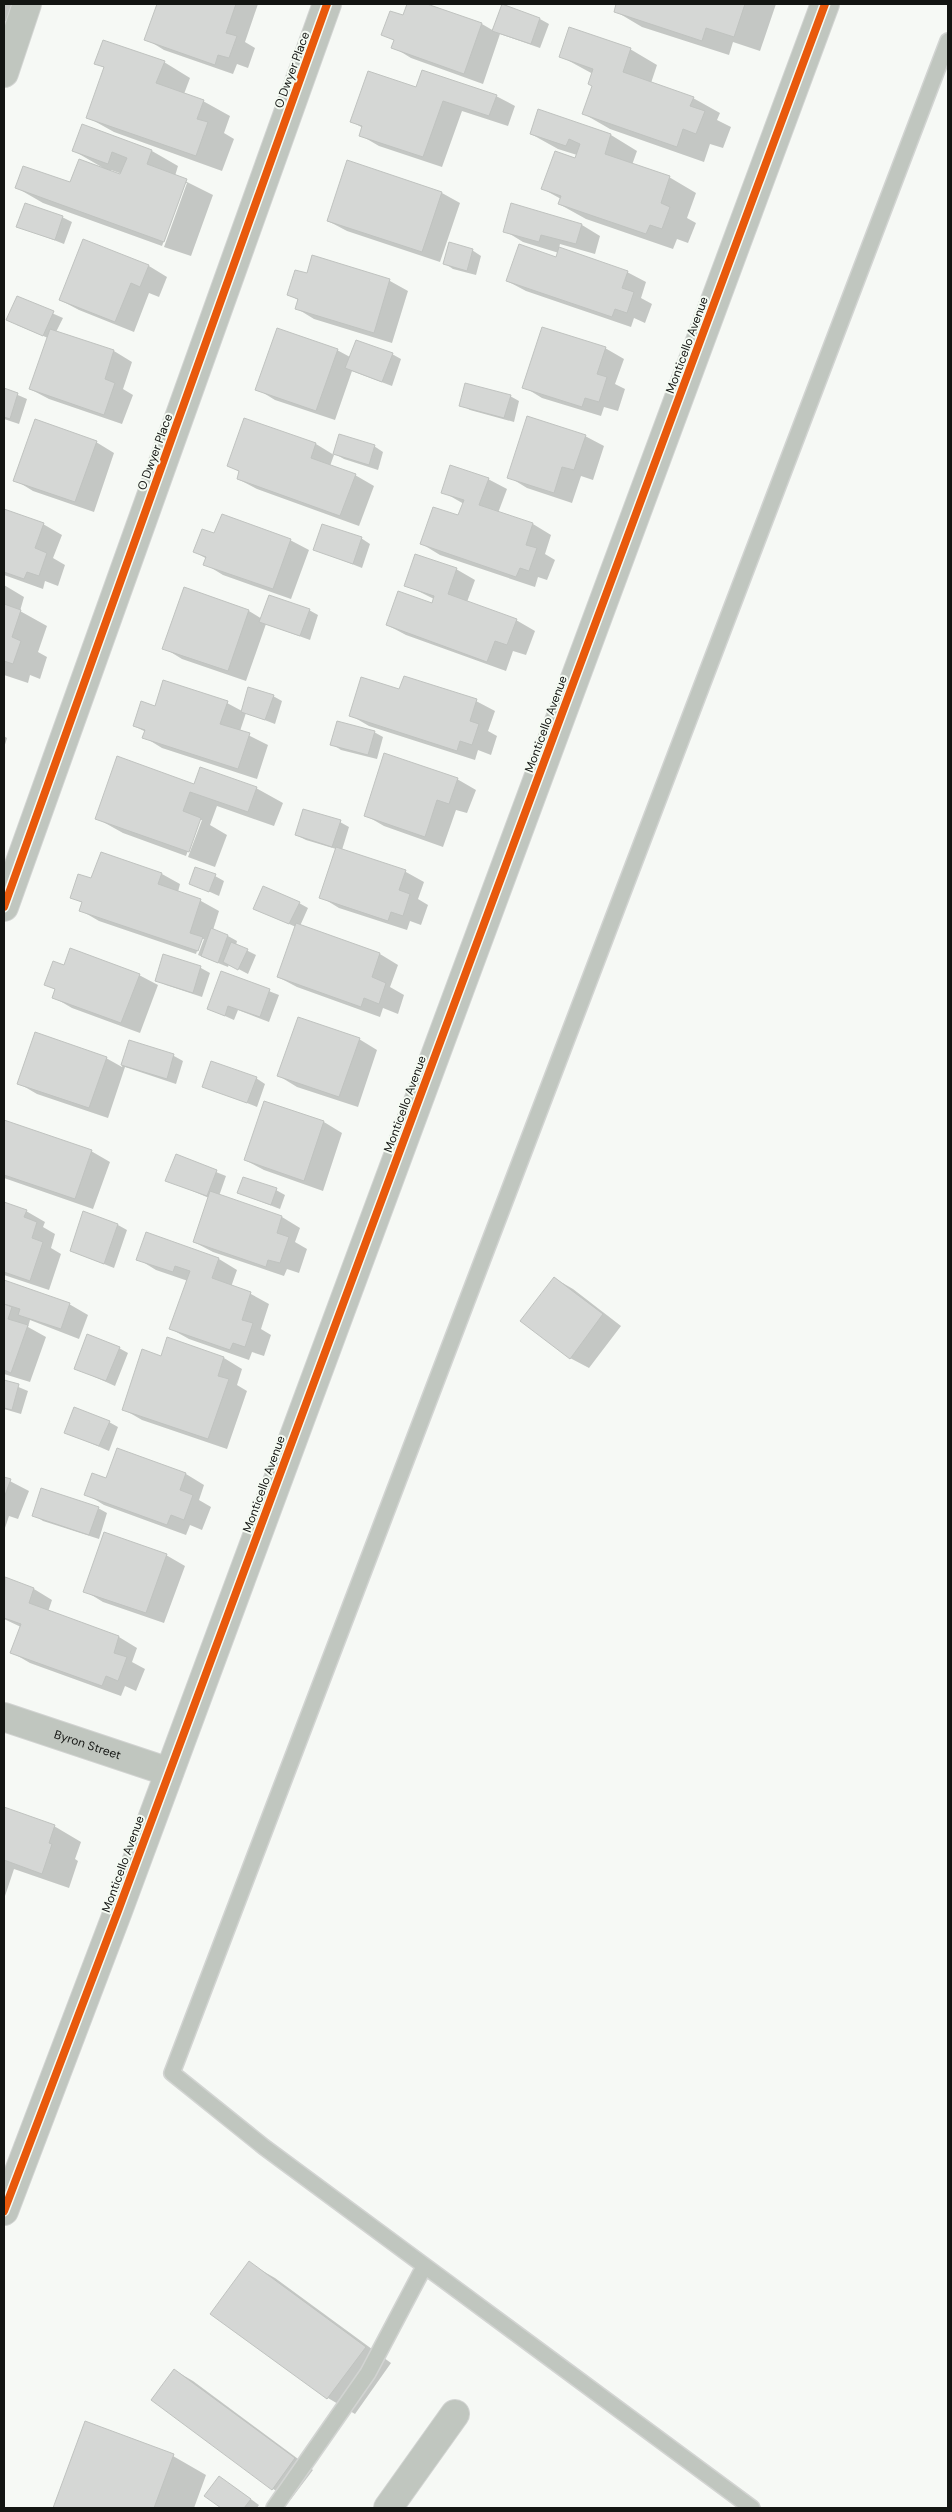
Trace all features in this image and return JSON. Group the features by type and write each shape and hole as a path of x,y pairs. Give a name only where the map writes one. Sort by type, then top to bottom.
{"street":[{"path":"4,73 27,4"},
{"name":"O Dwyer Place","path":"4,907 327,4"},
{"name":"Monticello Avenue","path":"4,2212 825,4"},
{"name":"Byron Street","path":"4,1717 169,1772"},
{"path":"388,2508 454,2414"}],"lane":[{"path":"752,2508 264,2147 172,2073 948,41"},
{"path":"274,2508 368,2373 424,2266"}],"building":[{"path":"157,4 236,4 226,33 237,36 229,58 218,55 215,65 144,40"},
{"path":"407,4 427,4 482,23 464,74 391,48 394,40 381,35 390,11 403,15"},
{"path":"502,4 540,18 531,44 492,31"},
{"path":"616,4 745,4 734,37 706,28 702,41 614,12"},
{"path":"569,27 631,48 623,72 694,97 690,106 705,111 696,134 683,129 677,147 582,114 592,86 588,84 593,69 559,57"},
{"path":"103,40 165,61 156,83 204,100 197,119 208,122 196,156 86,118 104,67 94,64"},
{"path":"422,70 497,95 489,116 443,101 423,157 359,136 362,126 350,122 368,71 416,87"},
{"path":"538,109 611,134 605,154 670,176 661,203 670,207 662,229 650,225 646,234 558,204 561,196 541,189 555,151 575,158 580,144 569,139 566,146 530,134"},
{"path":"82,124 152,150 147,164 187,179 164,242 15,188 23,166 70,182 79,159 120,174 127,158 112,152 108,164 72,151"},
{"path":"347,160 442,192 422,252 327,221"},
{"path":"25,203 63,216 55,240 16,227"},
{"path":"511,203 582,224 576,244 541,235 539,242 503,232"},
{"path":"83,239 149,265 140,287 131,283 115,322 59,300"},
{"path":"449,242 473,249 467,271 443,264"},
{"path":"519,244 556,257 559,247 628,271 622,288 634,292 627,313 615,309 612,317 506,281"},
{"path":"312,255 390,279 374,333 295,309 298,299 287,295 295,270 307,273"},
{"path":"17,296 54,311 43,336 6,320"},
{"path":"542,327 606,347 597,374 607,377 599,402 585,398 582,407 522,388"},
{"path":"277,328 338,349 316,411 255,390"},
{"path":"50,329 114,350 105,379 115,383 104,415 29,389"},
{"path":"356,340 393,353 382,382 345,368"},
{"path":"465,383 511,395 504,418 459,406"},
{"path":"4,388 18,393 10,419 4,417"},
{"path":"527,416 586,435 574,470 562,467 554,493 507,478"},
{"path":"244,418 316,443 311,458 356,474 340,516 237,479 239,471 227,466"},
{"path":"35,419 97,441 75,502 13,481"},
{"path":"339,434 375,445 369,465 333,454"},
{"path":"450,465 489,478 479,505 533,523 526,545 537,548 529,571 520,568 516,577 420,544 433,507 458,515 464,500 441,493"},
{"path":"4,509 44,523 35,548 47,553 39,576 27,572 24,579 4,572"},
{"path":"222,514 291,539 273,589 203,565 206,557 193,552 202,529 214,533"},
{"path":"322,524 362,537 353,564 313,550"},
{"path":"415,554 457,568 448,594 517,619 507,645 495,641 487,662 386,625 398,591 432,603 434,596 404,586"},
{"path":"184,587 249,610 228,671 162,649"},
{"path":"269,595 310,609 300,636 259,622"},
{"path":"4,604 21,610 12,637 21,641 13,664 4,661"},
{"path":"404,676 477,699 470,721 479,724 472,745 460,741 457,751 349,716 361,677 399,689"},
{"path":"163,680 228,701 220,724 250,733 238,769 142,738 145,730 133,726 141,701 155,706"},
{"path":"248,687 274,695 265,720 241,712"},
{"path":"337,721 375,731 368,755 330,745"},
{"path":"384,753 458,778 449,804 437,800 425,837 364,816"},
{"path":"117,756 194,784 200,767 257,787 248,812 190,792 183,811 201,818 189,852 95,819"},
{"path":"303,809 341,820 332,847 295,835"},
{"path":"336,847 406,870 399,890 410,894 403,916 391,912 388,921 319,898"},
{"path":"101,852 162,873 158,884 201,899 190,933 203,937 198,951 79,911 82,902 70,898 78,874 91,878"},
{"path":"195,867 216,874 209,892 189,884"},
{"path":"263,886 300,902 289,924 253,909"},
{"path":"296,923 380,953 372,977 386,983 379,1004 364,998 361,1007 277,977"},
{"path":"211,928 228,935 218,963 201,956"},
{"path":"231,942 248,949 238,970 223,962"},
{"path":"70,948 140,974 121,1023 52,998 55,989 44,985 53,961 64,965"},
{"path":"163,954 201,966 193,993 155,981"},
{"path":"221,971 270,989 260,1017 228,1006 225,1016 207,1009"},
{"path":"298,1017 360,1038 339,1097 277,1076"},
{"path":"35,1032 107,1057 89,1108 17,1084"},
{"path":"129,1040 174,1054 167,1079 121,1065"},
{"path":"211,1061 257,1077 247,1103 202,1087"},
{"path":"264,1101 324,1121 304,1181 244,1160"},
{"path":"4,1120 92,1150 75,1199 4,1175"},
{"path":"176,1154 217,1170 207,1196 165,1181"},
{"path":"243,1177 277,1188 271,1205 237,1193"},
{"path":"210,1191 282,1216 277,1233 289,1237 280,1263 268,1260 266,1267 193,1242"},
{"path":"4,1202 27,1210 24,1217 37,1222 32,1238 43,1242 30,1281 4,1272"},
{"path":"83,1211 118,1224 104,1264 70,1251"},
{"path":"146,1232 219,1258 212,1278 251,1292 242,1320 253,1323 245,1347 233,1343 230,1350 169,1329 190,1271 175,1266 173,1272 136,1260"},
{"path":"554,1277 603,1314 570,1359 520,1321"},
{"path":"4,1280 70,1303 61,1329 18,1315 20,1309 4,1304"},
{"path":"4,1304 12,1307 8,1319 28,1325 11,1373 4,1370"},
{"path":"87,1334 120,1347 106,1381 74,1369"},
{"path":"167,1337 224,1357 218,1376 229,1379 208,1439 122,1410 142,1349 161,1356"},
{"path":"4,1380 19,1384 12,1410 4,1408"},
{"path":"74,1407 110,1421 99,1446 64,1433"},
{"path":"117,1448 186,1473 180,1490 193,1495 184,1520 171,1515 167,1525 84,1495 92,1473 106,1478"},
{"path":"4,1477 11,1479 4,1498"},
{"path":"41,1488 99,1507 89,1535 32,1516"},
{"path":"104,1532 167,1554 146,1613 83,1592"},
{"path":"5,1577 34,1588 29,1603 119,1636 114,1653 127,1657 118,1681 106,1676 102,1686 10,1653 21,1624 4,1618"},
{"path":"4,1807 55,1825 49,1843 52,1844 42,1874 4,1860"},
{"path":"249,2261 366,2347 327,2399 210,2314"},
{"path":"174,2369 295,2458 272,2490 151,2400"},
{"path":"85,2421 174,2454 154,2508 53,2508"},
{"path":"219,2476 251,2499 244,2508 221,2508 204,2496"}],"cycle path":[{"path":"4,907 327,4"},
{"path":"4,2211 118,1911 825,4"}]}
